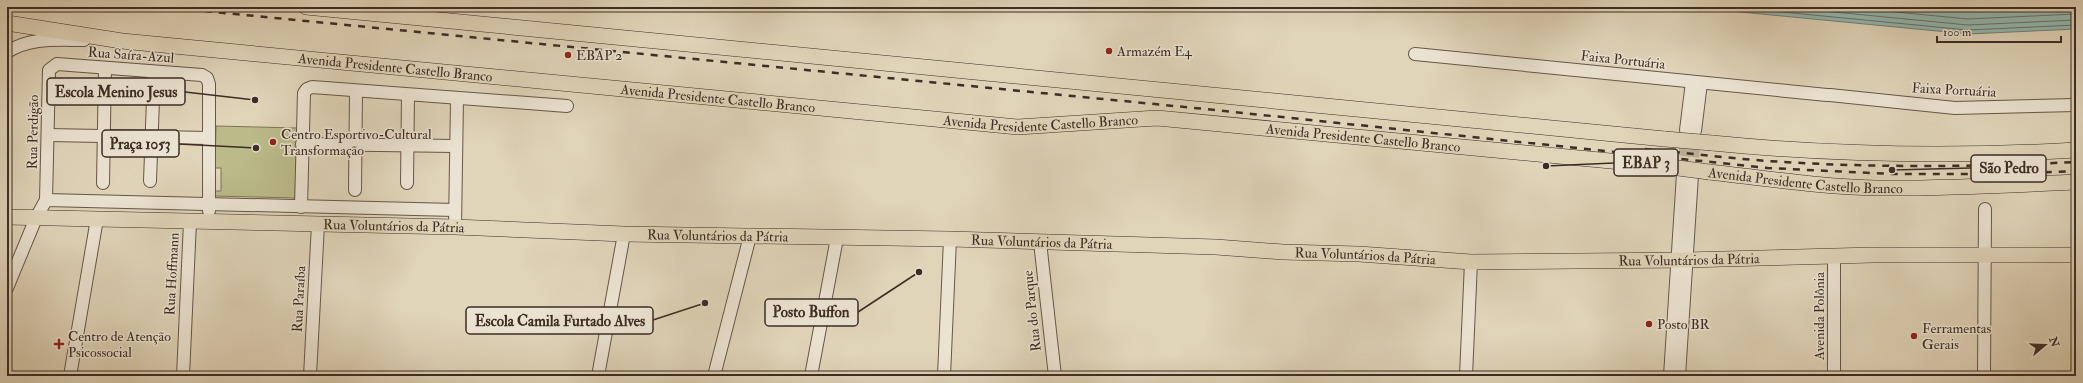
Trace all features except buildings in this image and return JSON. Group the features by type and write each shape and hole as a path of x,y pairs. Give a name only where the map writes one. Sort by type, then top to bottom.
{"main road":[{"name":"Avenida Presidente Castello Branco","path":"306,7 1770,149 1894,154 2004,154 2076,150"},
{"name":"Avenida Presidente Castello Branco","path":"7,23 122,41 1018,127 1157,118 1663,166 1801,183 1875,188 1984,186 2076,182"},
{"name":"Rua Voluntários da Pátria","path":"7,217 209,223 455,227 624,234 950,239 1216,246 1283,252 1359,254 1471,262 1681,260 1834,256 2076,255"}],"street":[{"path":"7,52 30,42 44,40 122,41"},
{"name":"Faixa Portuária","path":"1415,54 1955,108 2076,104"},
{"name":"Rua Saíra-Azul","path":"52,66 57,64 202,75 207,78 209,84 209,138"},
{"name":"Rua Perdigão","path":"46,200 49,70 52,66"},
{"path":"103,183 105,68"},
{"path":"150,181 154,72"},
{"path":"1691,130 1696,82"},
{"path":"301,207 304,92 312,87 567,106"},
{"path":"355,190 356,91"},
{"path":"407,183 408,95"},
{"path":"455,227 457,99"},
{"path":"48,135 209,138 209,223"},
{"path":"302,144 456,146"},
{"path":"1670,376 1687,175"},
{"path":"7,288 36,218 46,200 455,210"},
{"path":"1984,376 1985,209"},
{"path":"70,376 98,219"},
{"name":"Rua Hoffmann","path":"183,376 190,222"},
{"name":"Rua Paraíba","path":"310,376 318,224"},
{"path":"598,376 624,234"},
{"path":"714,376 750,236"},
{"path":"811,376 837,238"},
{"path":"944,376 950,239"},
{"name":"Rua do Parque","path":"1040,242 1055,376"},
{"name":"Avenida Polônia","path":"1834,256 1834,376"},
{"path":"1679,376 1681,260"},
{"path":"1466,376 1471,262"}],"green space":[{"path":"216,126 297,128 295,198 215,196 215,191 221,191 221,168 215,168"}],"water":[{"path":"1689,7 2076,7 2076,29 1968,34"}],"tunnel":[{"path":"1683,174 1686,133"},
{"path":"1692,175 1695,133"}],"railway":[{"path":"163,7 1205,109 1768,168 1892,174 2004,174 2076,171"},
{"path":"1645,149 1753,160 1845,165 1961,166 2076,162"}],"place":[{"name":"Armazém E4","path":"1109,51"},
{"name":"EBAP 2","path":"568,55"},
{"name":"Escola Menino Jesus","path":"255,100"},
{"name":"Centro Esportivo-Cultural Transformação","path":"273,142"},
{"name":"Praça 1053","path":"256,148"},
{"name":"EBAP 3","path":"1546,166"},
{"name":"São Pedro","path":"1892,170"},
{"name":"Posto Buffon","path":"919,272"},
{"name":"Escola Camila Furtado Alves","path":"705,303"},
{"name":"Posto BR","path":"1649,324"},
{"name":"Ferramentas Gerais","path":"1914,336"},
{"name":"Centro de Atenção Psicossocial","path":"59,344"}]}
